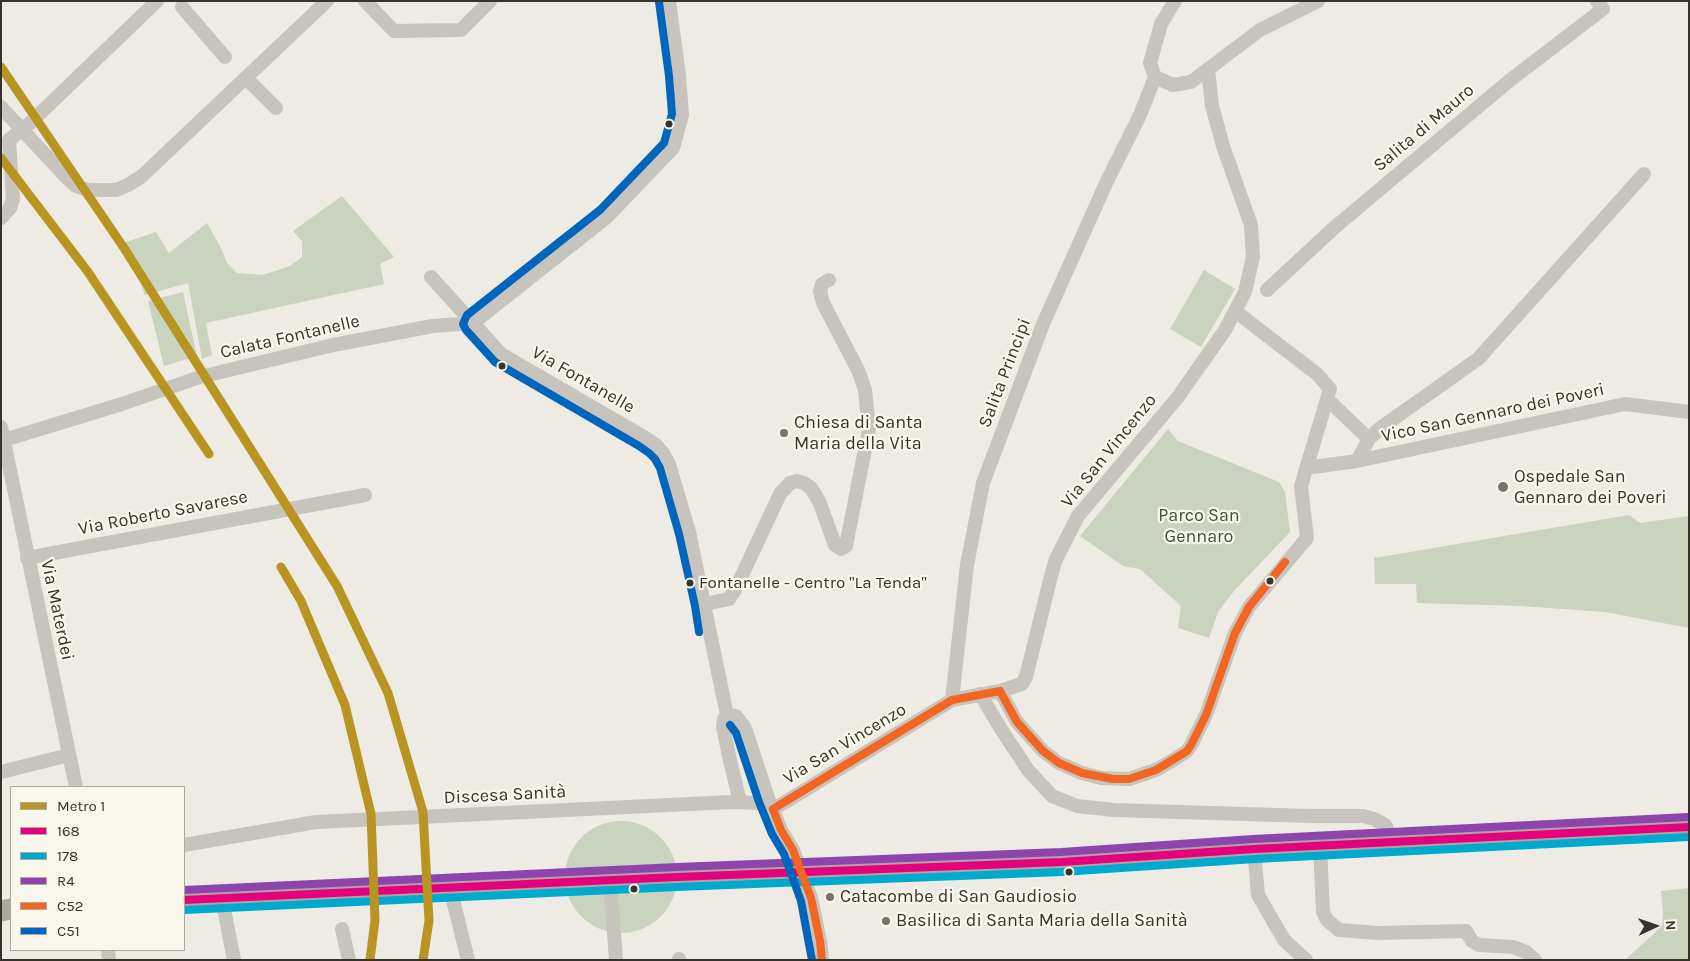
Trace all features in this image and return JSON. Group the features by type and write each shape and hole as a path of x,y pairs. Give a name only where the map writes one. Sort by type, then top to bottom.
{"main road":[{"path":"185,900 715,875 944,868 1254,849 1689,827"}],"street":[{"path":"1,218 10,208 13,199 9,140 22,130 157,1"},
{"path":"1,107 76,186 88,190 116,190 142,176 327,1"},
{"path":"365,1 394,31 461,30 490,1"},
{"path":"473,323 607,217 674,148 682,115 679,75 669,1"},
{"path":"1175,1 1161,24 1150,63 1155,77 1172,85 1190,82 1260,30 1318,1"},
{"name":"Salita di Mauro","path":"1267,290 1335,227 1501,87 1603,10 1598,1"},
{"path":"182,7 225,57"},
{"name":"Via San Vincenzo","path":"772,809 952,700 1000,691 1022,684 1026,676 1056,559 1078,516 1178,397 1225,330 1245,292 1253,257 1251,225 1223,146 1212,106 1208,69"},
{"name":"Salita Principi","path":"952,700 967,565 983,483 1043,324 1107,181 1140,115 1155,77"},
{"path":"246,78 276,108"},
{"path":"1356,462 1368,439 1379,429 1478,359 1644,174"},
{"name":"Via Fontanelle","path":"431,277 501,354 644,437 656,445 663,453 672,475 689,532 705,604"},
{"path":"740,802 729,756 724,727 724,719 727,715 709,632 705,604 729,599 780,494 790,483 800,482 811,488 819,501 835,545 841,549 846,546 870,429 865,390 858,370 820,293 820,286 829,280"},
{"path":"494,308 490,323 490,332 494,345"},
{"path":"1235,311 1317,374 1329,394 1368,439"},
{"name":"Calata Fontanelle","path":"3,434 209,375 333,345 433,326 473,323"},
{"path":"1000,691 1017,722 1043,751 1059,763 1082,774 1101,778 1129,779 1156,770 1187,751 1206,715 1235,633 1249,607 1307,538 1300,486 1329,394"},
{"name":"Vico San Gennaro dei Poveri","path":"1306,468 1356,462 1625,404 1689,412"},
{"name":"Via Materdei","path":"3,434 27,558 76,786"},
{"name":"Via Roberto Savarese","path":"27,558 365,495"},
{"path":"980,694 1028,770 1052,796 1077,806 1123,811 1362,816 1374,819 1385,825 1388,842"},
{"path":"727,715 736,716 745,728 772,809 793,850 811,898 822,960"},
{"path":"1,772 69,755"},
{"path":"756,803 762,798 765,791"},
{"name":"Discesa Sanità","path":"185,845 316,822 740,802 756,803 769,806 772,809"},
{"path":"1320,846 1323,912 1327,920 1339,930 1378,933 1466,931 1472,942 1480,945 1513,947 1526,952 1534,960"},
{"path":"1254,849 1258,895 1284,940 1306,960"},
{"path":"610,880 616,960"},
{"path":"450,888 468,960"},
{"path":"222,898 234,960"},
{"path":"342,929 349,960"}],"green space":[{"path":"342,196 394,257 380,264 384,284 206,323 212,355 202,359 188,283 145,295 126,242 156,232 169,253 207,223 227,263 237,273 263,275 290,266 302,257 302,241 293,231"},
{"path":"1204,270 1235,289 1201,347 1170,329"},
{"path":"183,292 197,356 164,366 148,301"},
{"name":"Parco San Gennaro","path":"1168,429 1178,441 1279,482 1285,492 1290,532 1234,591 1218,612 1209,638 1178,628 1181,606 1140,569 1123,566 1080,536"},
{"path":"1629,515 1640,523 1689,516 1689,628 1605,612 1521,606 1417,603 1416,584 1375,584 1374,558"},
{"path":"621,821 642,825 661,837 673,856 677,877 673,898 661,917 642,929 621,933 600,929 581,917 569,898 565,877 569,856 581,837 600,825"},
{"path":"1689,888 1689,960 1625,960 1662,926 1661,891"}],"metro line":[{"name":"1","path":"1,67 124,248 337,586 388,693 423,812 429,921 423,960"},
{"name":"1","path":"1,158 88,272 209,454"},
{"name":"1","path":"281,567 301,601 345,705 371,814 375,920 370,960"}],"transit line":[{"name":"C51","path":"659,2 672,114 664,143 600,210 467,315 463,324 466,330 495,362 639,446 655,459 660,468 679,534 699,632"},
{"name":"C52","path":"1000,691 1017,722 1043,751 1059,763 1082,773 1113,779 1129,779 1156,770 1187,751 1191,745 1206,715 1235,633 1249,607 1285,562"},
{"name":"C52","path":"773,809 952,700 1000,691"},
{"name":"C51","path":"730,725 736,733 759,802 772,834 784,854 801,901 812,960"},
{"name":"C52","path":"773,809 781,830 793,850 811,898 822,960"},
{"name":"R4","path":"185,890 677,867 1061,852 1253,839 1688,817"},
{"name":"168","path":"185,900 677,877 1062,862 1254,849 1689,827"},
{"name":"178","path":"185,910 677,887 1062,872 1255,859 1689,837"}],"place":[{"name":"Chiesa di Santa Maria della Vita","path":"784,433"},
{"name":"Ospedale San Gennaro dei Poveri","path":"1503,487"},
{"name":"Fontanelle - Centro \"La Tenda\"","path":"690,583"},
{"name":"Catacombe di San Gaudiosio","path":"830,897"},
{"name":"Basilica di Santa Maria della Sanità","path":"886,921"}]}
